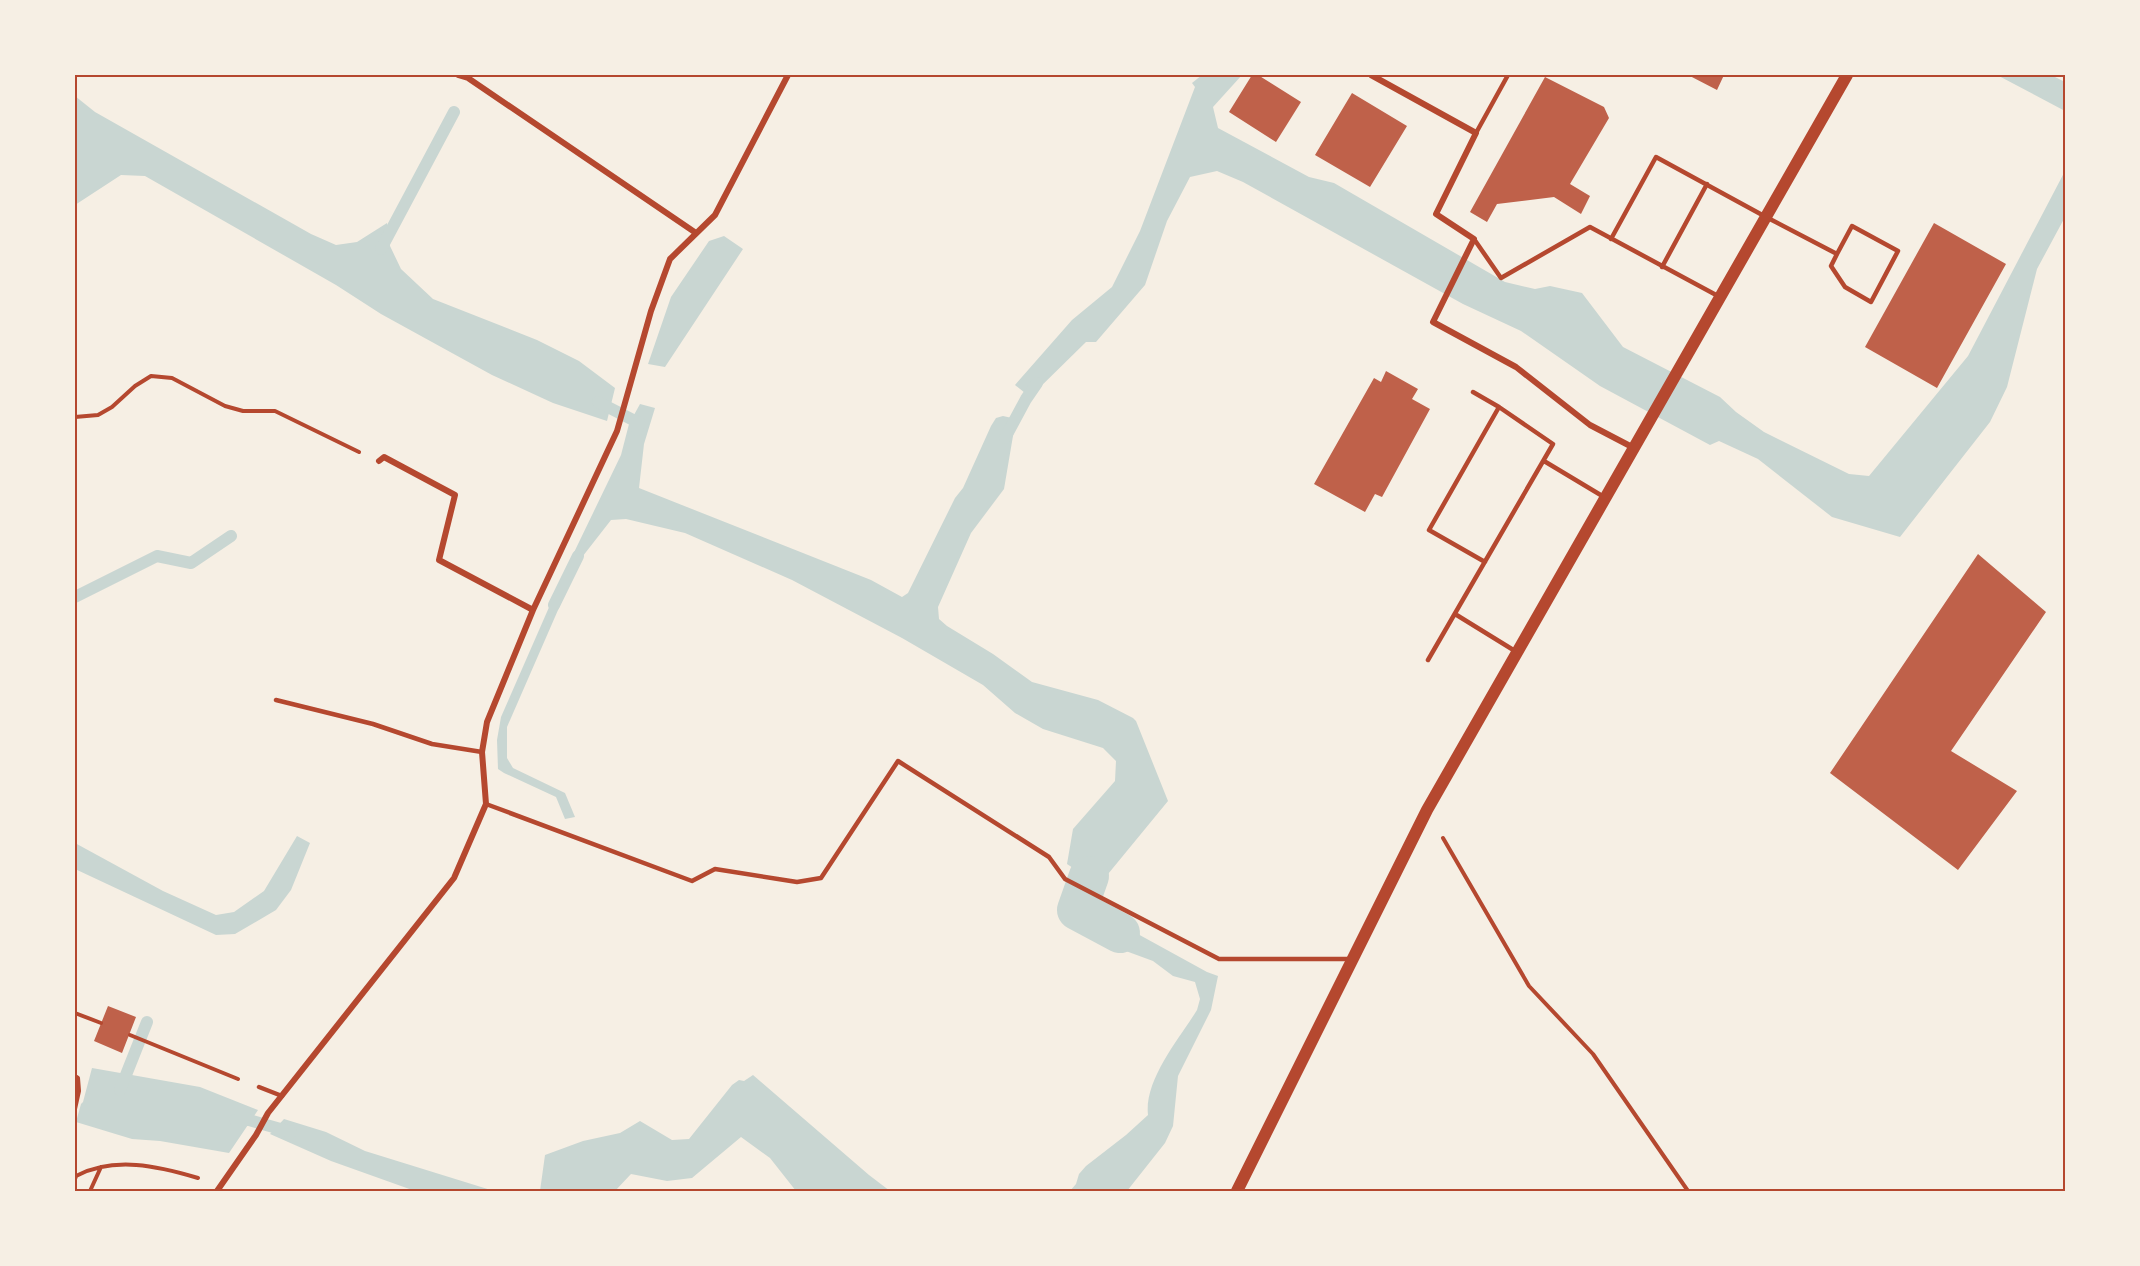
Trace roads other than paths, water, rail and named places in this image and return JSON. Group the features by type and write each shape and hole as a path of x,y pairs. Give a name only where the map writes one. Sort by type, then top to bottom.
{"main road":[{"path":"1237,1191 1427,810 1847,75"}],"street":[{"path":"458,75 468,78 696,233"},
{"path":"219,1189 256,1135 268,1113 454,878 486,804 482,752 487,723 533,610 617,431 651,311 670,258 715,214 788,75"},
{"path":"1371,75 1476,134 1436,214 1474,239 1433,322 1516,366 1590,425 1635,448"},
{"path":"379,461 384,457 454,495 439,560 533,610"}],"lane":[{"path":"1476,134 1508,75"},
{"path":"1611,239 1656,157 1766,218 1837,254"},
{"path":"1662,267 1707,184"},
{"path":"1852,226 1898,251 1871,302 1845,287 1831,266 1837,254 1852,226"},
{"path":"1474,239 1501,278 1590,227 1720,297"},
{"path":"1428,660 1553,444 1473,392"},
{"path":"1485,562 1429,530 1499,407"},
{"path":"1544,461 1606,498"},
{"path":"1455,614 1517,653"},
{"path":"276,700 373,724 432,744 482,752"},
{"path":"486,804 692,881 715,869 797,882 821,878 898,761 1049,857 1065,879 1219,959 1352,959"},
{"path":"259,1088 282,1096"}],"waterway":[{"path":"381,249 454,112"},
{"path":"1005,438 1037,383"},
{"path":"598,402 639,423 637,430"},
{"path":"75,597 157,556 191,563 231,536"},
{"path":"554,605 578,556"},
{"path":"1089,876 1077,910 1120,933"},
{"path":"120,1090 147,1022"},
{"path":"235,1120 249,1120 291,1132"}]}
